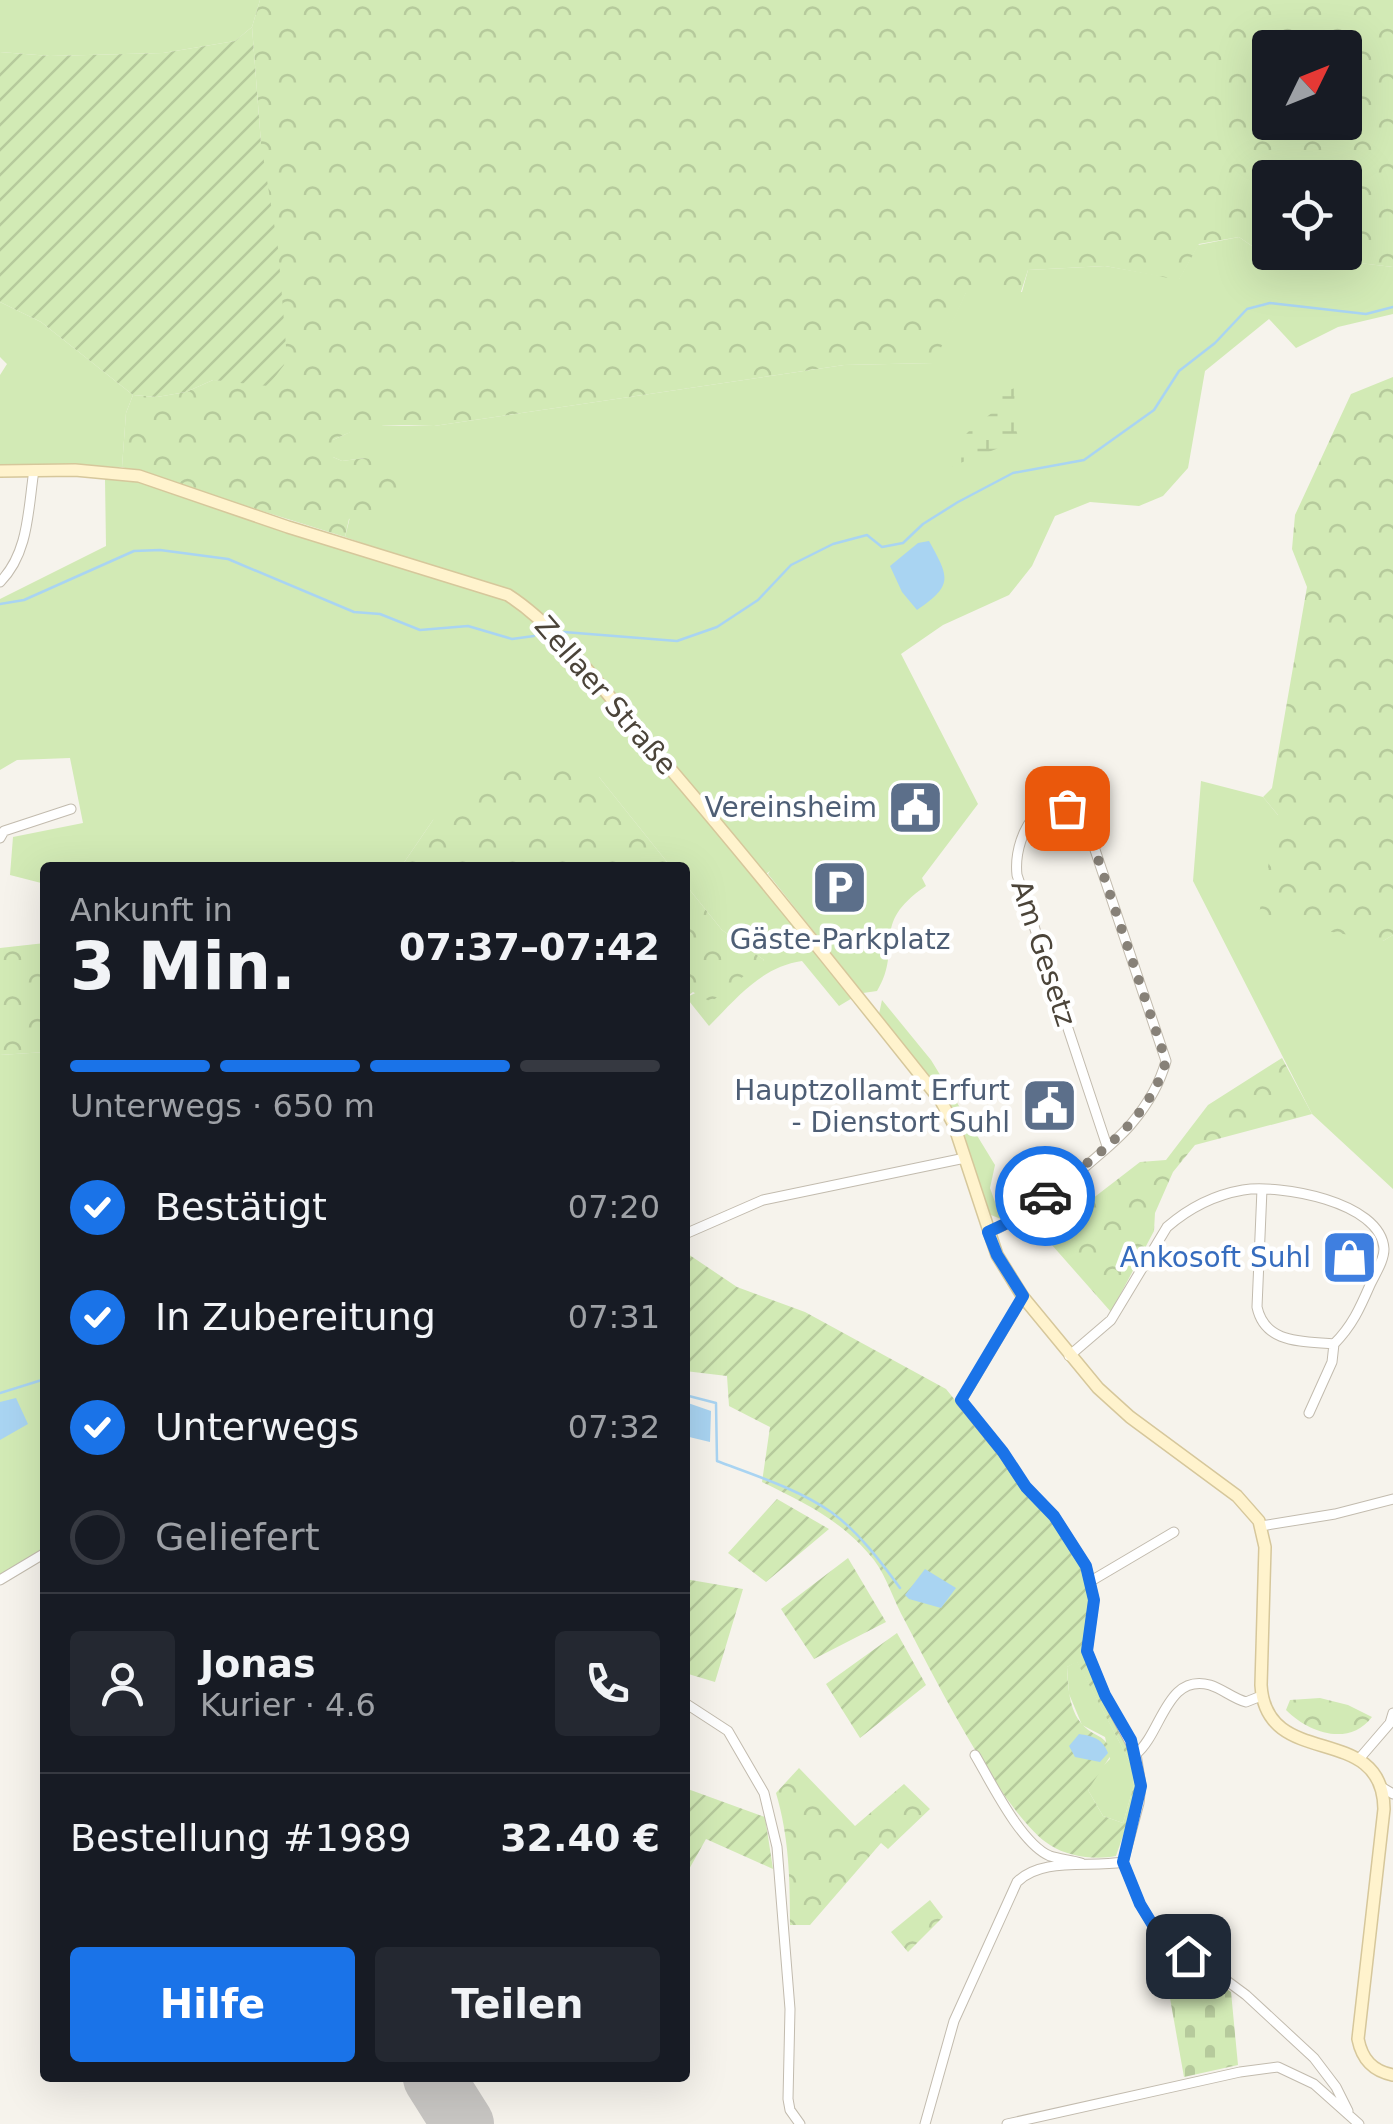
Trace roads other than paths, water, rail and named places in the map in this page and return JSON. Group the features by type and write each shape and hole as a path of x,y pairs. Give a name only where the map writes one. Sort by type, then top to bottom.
{"street":[{"path":"0,582 21,552 34,470"},
{"name":"Zellaer Straße","path":"0,471 104,471 139,476 288,527 508,594 527,607 763,876 941,1101 954,1125 997,1255 1070,1356 1130,1417 1247,1504 1262,1526"},
{"name":"Am Gesetz","path":"988,1232 1018,1218 1108,1146 1131,1125 1161,1080 1166,1061 1087,826 1067,808 1050,806 1030,818 1023,829 1015,858 1017,875 1108,1146"},
{"path":"0,838 4,831 71,809"},
{"path":"690,1232 763,1200 965,1158"},
{"path":"1262,1189 1256,1307 1260,1322 1270,1332 1290,1340 1334,1344"},
{"path":"1070,1356 1111,1320 1157,1241 1180,1216 1228,1193 1262,1189 1335,1202 1365,1219 1380,1237 1383,1255 1364,1303 1349,1329 1334,1344 1332,1362 1310,1412"},
{"path":"1023,1296 961,1400 1026,1487 1054,1516 1086,1566 1094,1600 1087,1651 1136,1754 1141,1786 1123,1862 1154,1927 1246,1995 1314,2058 1348,2111"},
{"path":"1393,1499 1262,1526 1262,1696 1270,1717 1284,1730 1308,1742 1359,1758 1388,1791 1358,2038 1366,2060 1374,2068 1393,2075"},
{"path":"1091,1581 1174,1532"},
{"path":"0,1580 40,1556"},
{"path":"1136,1754 1150,1739 1173,1695 1185,1685 1213,1686 1246,1702 1262,1696"},
{"path":"690,1707 728,1731 764,1793 777,1848 790,2009 788,2098 790,2110 800,2124"},
{"path":"1359,1758 1392,1720"},
{"path":"975,1755 1018,1824 1047,1855 1098,1866"},
{"path":"925,2124 954,2020 1017,1882 1028,1871 1040,1867 1123,1862"},
{"path":"1007,2124 1278,2067 1314,2084 1359,2124"}],"water":[{"path":"929,541 941,563 944,580 937,594 917,610 902,592 890,566 918,543"},
{"path":"16,1398 28,1424 0,1440 0,1402"},
{"path":"690,1404 711,1411 710,1442 690,1437"},
{"path":"925,1569 956,1588 941,1608 905,1595"},
{"path":"1079,1734 1103,1744 1108,1753 1100,1762 1075,1757 1069,1746"}],"waterway":[{"path":"564,632 677,641 717,627 758,600 791,565 833,544 867,535 882,547 903,543 923,524 1013,473 1084,460 1154,410 1179,371 1215,343 1247,309 1270,303 1366,314 1393,307"},
{"path":"0,604 24,600 134,551 160,550 228,559 354,612 380,614 420,630 468,626 512,639 534,636"},
{"path":"0,1393 40,1381"},
{"path":"690,1396 716,1403 717,1461 790,1489 831,1512 860,1538 900,1588"}],"place":[{"name":"Vereinsheim","path":"916,807"},
{"name":"Gäste-Parkplatz","path":"840,888"},
{"name":"Hauptzollamt Erfurt - Dienstort Suhl","path":"1049,1106"},
{"name":"Ankosoft Suhl","path":"1350,1257"}]}
